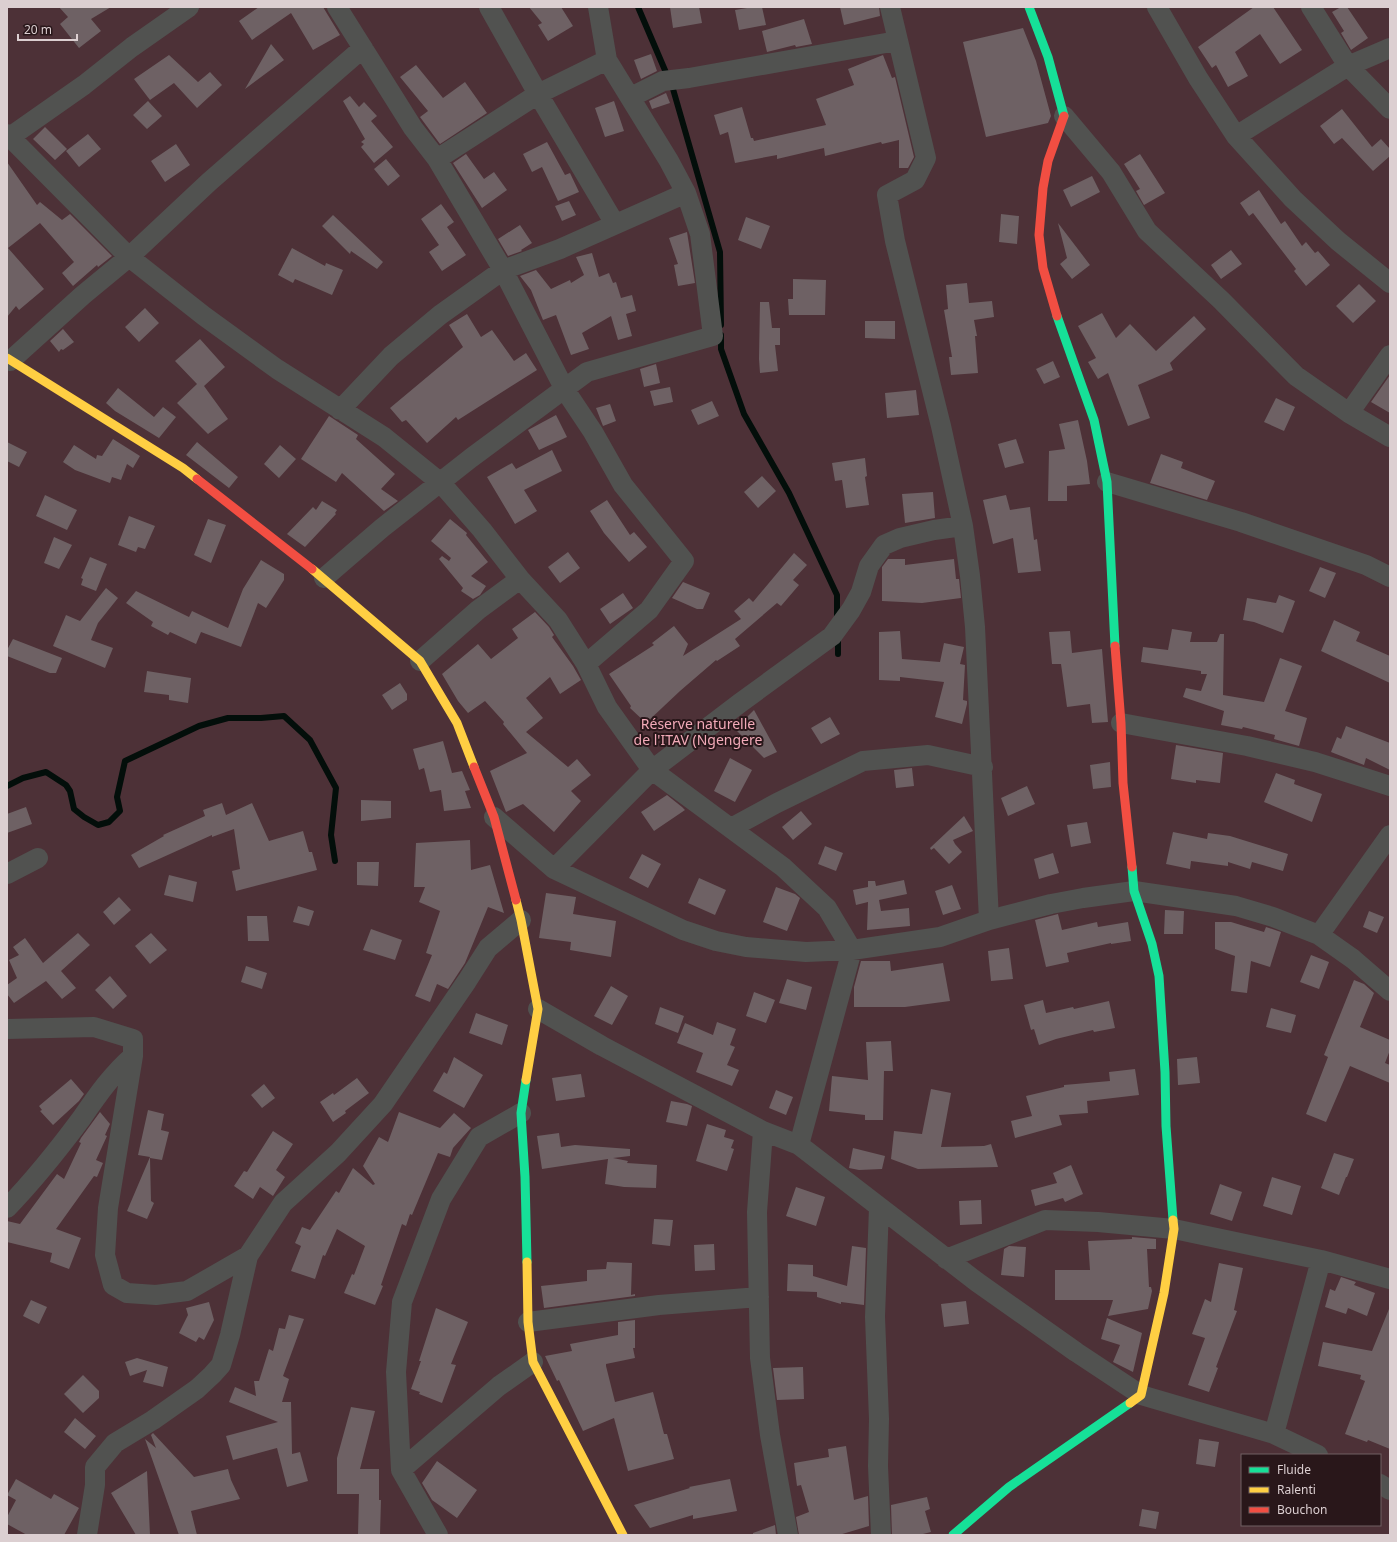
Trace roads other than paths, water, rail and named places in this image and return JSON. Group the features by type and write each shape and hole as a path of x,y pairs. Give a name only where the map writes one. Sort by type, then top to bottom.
{"street":[{"path":"189,7 132,47 84,85 8,137 129,257 204,316 277,369 384,438 441,483 482,530 520,579 558,620 586,664 607,707 652,770 783,867 827,908 852,950 799,1145"},
{"path":"337,7 413,128 437,159 503,270 565,390 593,432 623,485 684,561 649,610 586,664"},
{"path":"489,7 538,94 615,224"},
{"path":"324,578 382,528 494,440 565,390 587,372 713,336 700,234 686,193 670,161 607,60 598,7"},
{"path":"890,7 926,158 915,180 887,195 895,241 941,426 962,526 970,576 976,627 989,920"},
{"path":"1029,7 1048,57 1064,116 1111,172 1147,231 1221,300 1296,376 1349,413 1390,437"},
{"path":"1157,7 1198,78 1236,136 1293,199 1338,241 1390,283"},
{"path":"1311,7 1348,66 1390,109"},
{"path":"631,97 663,81 689,78 897,41"},
{"path":"363,48 209,182 129,257 8,360 183,468 324,578 420,661 457,723 494,817 521,920 538,1009 521,1114 528,1322 533,1362 623,1535"},
{"path":"1236,136 1348,66 1390,48"},
{"path":"437,159 538,94 607,60"},
{"path":"953,1535 1009,1488 1141,1395 1164,1293 1174,1229 1166,1126 1159,976 1152,944 1134,891 1123,783 1107,482 1094,420 1052,302 1043,268 1039,235 1043,188 1048,161 1064,116"},
{"path":"340,410 391,356 440,315 503,270 560,249 686,193"},
{"path":"1349,413 1390,355"},
{"path":"1107,482 1241,522 1366,565 1390,577"},
{"path":"554,869 652,770 830,636 851,610 861,592 869,566 884,545 900,538 927,531 962,526"},
{"path":"420,661 478,610 520,579"},
{"path":"1121,723 1247,746 1315,762 1390,786"},
{"path":"731,828 777,803 863,761 928,755 983,767"},
{"path":"494,817 554,869 682,930 716,941 746,947 806,952 852,950 940,937 989,920 1058,902 1134,891 1236,906 1274,917 1319,935 1353,959 1390,991"},
{"path":"1319,935 1390,835"},
{"path":"7,874 38,858"},
{"path":"87,1535 95,1485 95,1467 114,1442 153,1420 197,1389 221,1365 230,1335 248,1256 283,1203 338,1153 383,1104 488,948 521,920"},
{"path":"538,1009 602,1046 763,1131 799,1145 976,1282 1076,1352 1141,1395 1274,1434 1316,1454"},
{"path":"7,1029 94,1028 133,1039 133,1056 108,1208 105,1255 113,1285 127,1293 156,1295 187,1290 248,1256"},
{"path":"7,1208 29,1185 80,1120 118,1068 133,1056"},
{"path":"438,1535 402,1470 396,1372 402,1302 441,1199 479,1137 521,1114"},
{"path":"763,1131 756,1212 760,1358 770,1435 788,1535"},
{"path":"879,1207 875,1317 881,1535"},
{"path":"946,1259 1045,1220 1098,1222 1174,1229 1321,1260 1390,1279"},
{"path":"1274,1434 1321,1260"},
{"path":"528,1322 659,1305 759,1297"},
{"path":"402,1470 499,1386 533,1362"},
{"path":"1381,1485 1390,1490"}],"waterway":[{"path":"638,7 673,89 720,252 721,325"},
{"path":"721,335 721,349 744,414 789,493 837,595 837,619"},
{"path":"838,636 838,654"},
{"path":"7,786 23,778 46,772 66,785 70,791 74,809 98,825 109,822 120,811 117,797 125,761 199,726 228,718 284,716 310,740 336,788 331,835 335,861"}],"park label":[{"name":"Réserve naturelle de l'ITAV (Ngengere","path":"698,732"}]}
